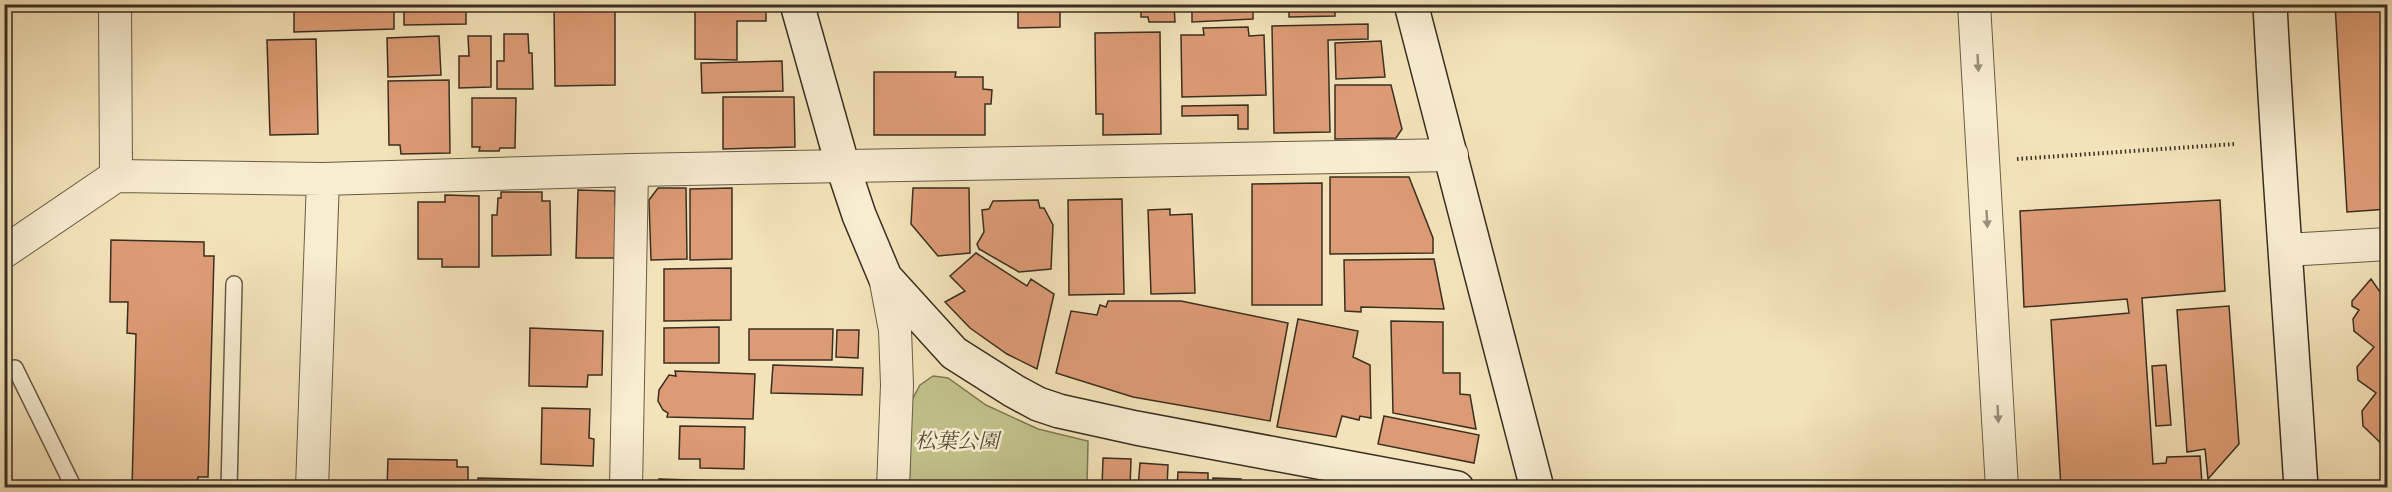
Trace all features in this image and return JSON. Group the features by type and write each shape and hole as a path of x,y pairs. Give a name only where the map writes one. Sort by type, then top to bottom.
{"street":[{"path":"115,4 116,176"},
{"path":"798,4 843,167 859,216 885,277 895,330 897,385 893,488"},
{"path":"1411,4 1537,488"},
{"path":"1974,4 2002,488"},
{"path":"2270,4 2277,153 2286,250 2301,488"},
{"path":"4,252 116,176 323,179 632,170 1452,155"},
{"path":"626,488 632,170"},
{"path":"312,488 323,179"},
{"path":"2286,250 2388,244"},
{"path":"885,277 954,353 1038,404 1136,428 1457,488"}],"lane":[{"path":"229,488 234,284"},
{"path":"15,368 74,488"}],"path":[{"path":"1984,161 2235,144"}],"green space":[{"name":"松葉公園","path":"933,376 948,378 986,405 1038,429 1088,441 1087,487 909,488 912,400 920,385"}],"building":[{"path":"4,4 8,4 8,120 4,120"},
{"path":"294,4 394,4 394,29 294,32"},
{"path":"404,4 466,4 466,24 404,25"},
{"path":"554,4 615,4 615,85 555,86"},
{"path":"695,4 766,4 766,21 737,21 737,60 695,59"},
{"path":"1018,4 1060,4 1060,27 1018,28"},
{"path":"1141,4 1174,4 1175,22 1149,22 1148,17 1141,17"},
{"path":"1192,4 1253,4 1253,19 1192,22"},
{"path":"1263,4 1350,4 1351,8 1335,8 1335,16 1289,17 1289,8 1263,9"},
{"path":"2335,4 2388,4 2388,209 2347,212"},
{"path":"1368,24 1368,39 1328,40 1330,132 1274,133 1272,26"},
{"path":"1248,27 1249,36 1264,35 1266,95 1182,97 1181,35 1204,35 1203,28"},
{"path":"1160,32 1161,134 1103,135 1103,114 1096,114 1095,33"},
{"path":"504,34 528,34 529,53 532,53 533,89 497,89 497,61 504,61"},
{"path":"439,36 441,75 388,77 387,38"},
{"path":"468,36 491,36 491,87 459,88 459,56 469,56"},
{"path":"316,39 318,134 270,135 267,40"},
{"path":"1381,41 1385,77 1336,79 1335,43"},
{"path":"782,61 783,91 702,93 701,63"},
{"path":"874,72 956,72 955,77 983,77 983,89 992,90 991,104 985,104 985,135 874,135"},
{"path":"449,80 450,153 401,154 400,145 389,145 388,81"},
{"path":"1335,85 1391,85 1402,129 1396,138 1335,139"},
{"path":"723,97 794,97 795,147 723,149"},
{"path":"472,98 516,98 515,148 479,151 480,147 472,147"},
{"path":"1248,105 1248,129 1238,129 1238,115 1182,116 1182,106"},
{"path":"1330,177 1409,177 1433,238 1433,253 1330,254"},
{"path":"1322,183 1322,305 1252,305 1252,184"},
{"path":"658,188 686,188 687,259 651,260 649,200"},
{"path":"732,188 732,259 690,260 690,189"},
{"path":"913,188 969,188 970,253 938,256 911,224"},
{"path":"578,190 615,191 615,206 620,206 619,258 576,258"},
{"path":"501,192 542,192 542,201 550,201 551,255 492,256 492,215 497,215 498,198 501,198"},
{"path":"445,195 479,196 479,267 442,267 442,259 418,259 418,202 445,202"},
{"path":"1122,199 1124,294 1069,295 1068,200"},
{"path":"1038,200 1040,208 1044,208 1053,225 1051,269 1019,272 979,249 977,244 984,232 982,210 989,209 993,201"},
{"path":"2220,200 2225,291 2142,298 2153,464 2166,463 2167,457 2200,456 2202,484 2199,488 2061,488 2051,320 2129,313 2127,299 2024,307 2020,211"},
{"path":"1170,209 1170,215 1192,214 1195,293 1151,294 1148,210"},
{"path":"111,240 204,242 204,256 214,256 208,477 198,477 197,488 132,488 136,334 127,333 128,302 110,302"},
{"path":"976,253 1027,286 1031,279 1054,294 1037,369 1007,354 970,328 945,302 965,291 950,276"},
{"path":"1434,259 1444,309 1361,307 1361,312 1345,311 1344,260"},
{"path":"731,268 731,320 664,321 664,269"},
{"path":"2371,279 2380,292 2388,281 2388,450 2363,426 2362,411 2376,393 2358,380 2357,367 2374,347 2354,331 2353,319 2359,310 2352,306 2352,301"},
{"path":"1108,301 1181,301 1288,323 1270,421 1133,397 1056,373 1071,311 1097,315 1100,305 1106,307"},
{"path":"2229,306 2239,444 2208,479 2205,449 2187,452 2177,310"},
{"path":"1298,319 1358,331 1353,357 1370,365 1371,418 1360,416 1359,420 1342,416 1336,437 1277,427"},
{"path":"1391,321 1443,322 1443,373 1460,373 1460,394 1470,395 1476,429 1393,413"},
{"path":"719,327 719,363 664,363 664,328"},
{"path":"530,328 603,331 602,375 588,375 587,387 529,386"},
{"path":"749,329 833,329 832,360 749,360"},
{"path":"837,330 859,330 858,358 836,357"},
{"path":"773,365 863,368 862,395 771,393"},
{"path":"2166,365 2171,425 2156,426 2152,366"},
{"path":"675,371 755,374 753,419 667,417 668,413 663,410 658,401 659,390 669,375 676,376"},
{"path":"542,408 590,409 589,438 594,439 593,466 541,464"},
{"path":"1384,416 1479,435 1474,463 1378,444"},
{"path":"680,426 745,427 744,469 700,468 700,459 679,459"},
{"path":"1103,458 1131,459 1130,488 1102,488"},
{"path":"388,459 457,460 457,467 468,467 468,488 387,488"},
{"path":"1140,463 1168,465 1167,488 1138,488"},
{"path":"4,471 13,488 4,488"},
{"path":"1178,472 1208,473 1208,488 1177,488"},
{"path":"478,478 598,481 597,488 478,488"},
{"path":"1213,478 1241,479 1241,488 1213,488"},
{"path":"659,479 753,482 753,488 659,488"}]}
